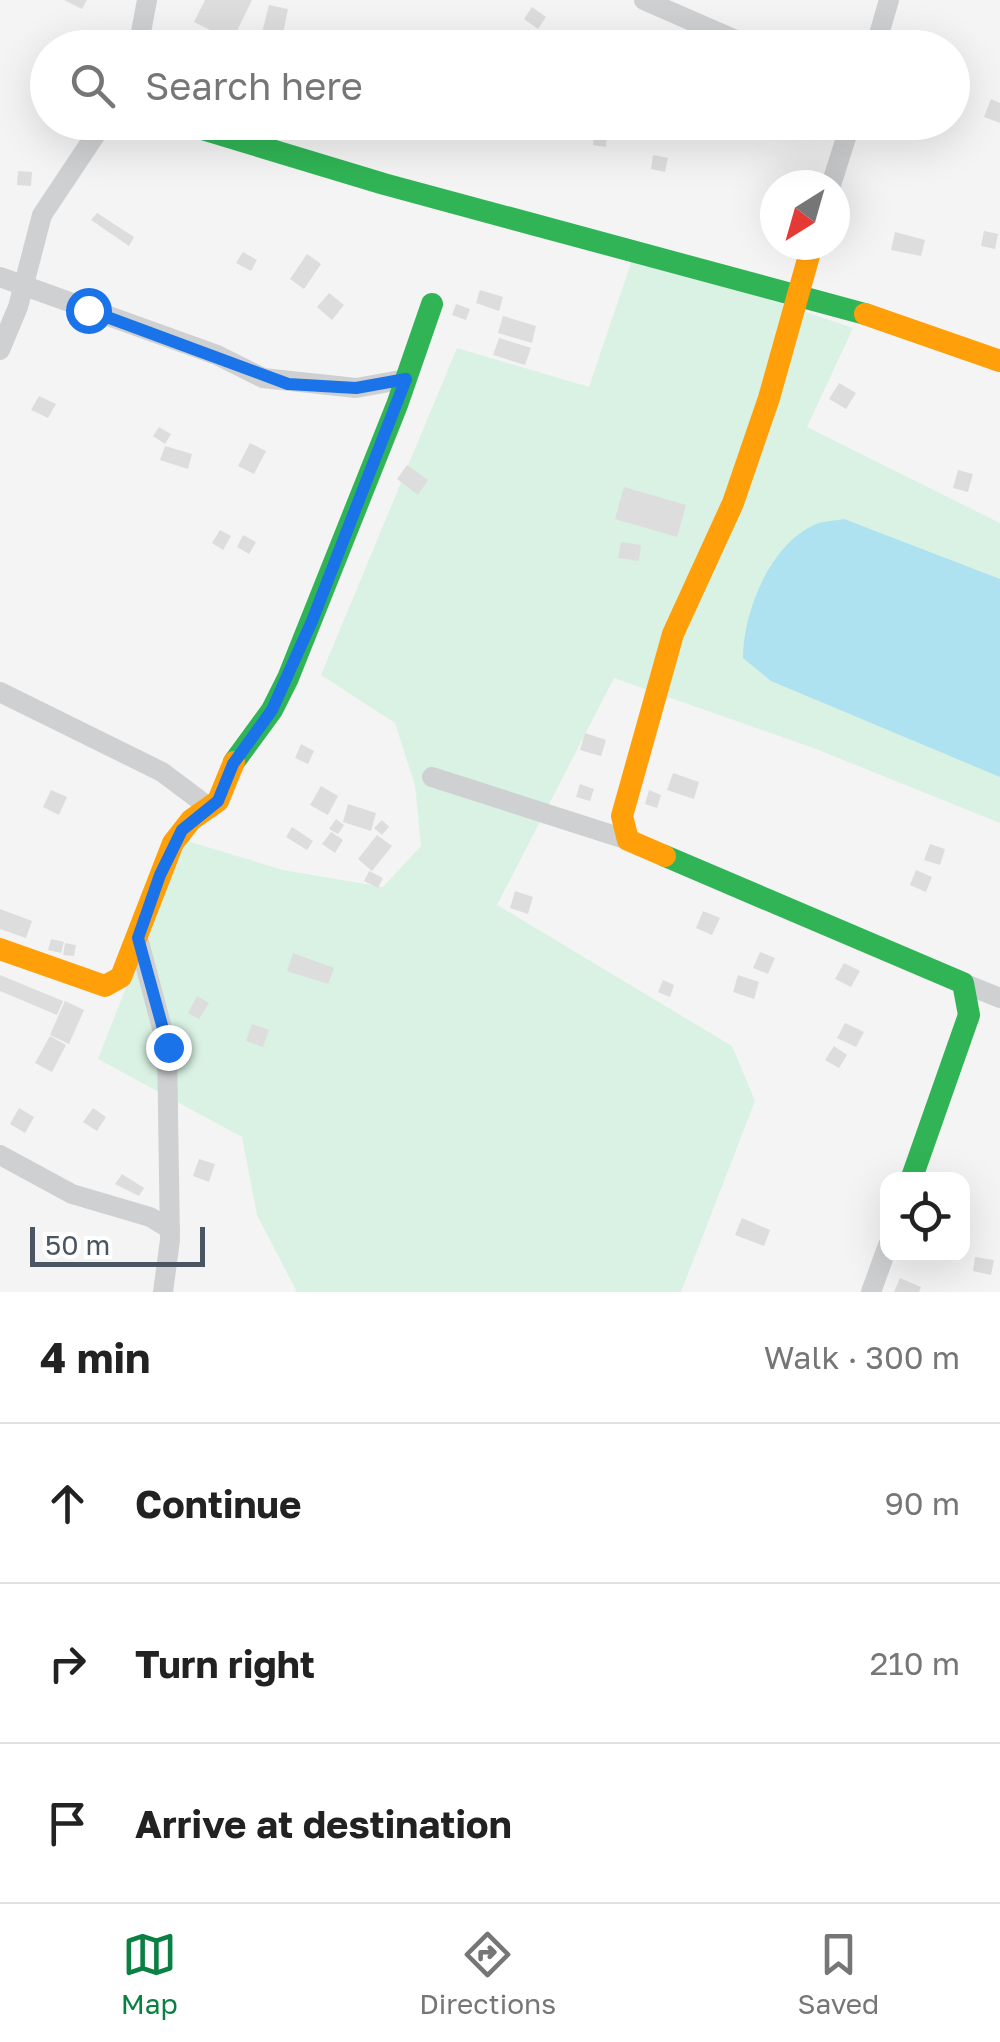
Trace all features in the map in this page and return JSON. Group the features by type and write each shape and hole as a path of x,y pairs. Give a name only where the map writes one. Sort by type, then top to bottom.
{"street":[{"path":"141,30 147,0"},
{"path":"644,0 713,30"},
{"path":"880,30 889,0"},
{"path":"0,350 42,215 92,140"},
{"path":"232,140 302,164 606,239 927,332 1000,360"},
{"path":"837,170 846,140"},
{"path":"628,840 622,816 654,692 673,634 733,504 769,398 807,260"},
{"path":"0,278 23,283 217,356 263,378 356,388 406,379"},
{"path":"0,949 105,986 121,977 173,843 191,820 218,801 233,764 272,710 288,678 432,304"},
{"path":"0,692 162,772 210,808"},
{"path":"432,777 628,840 1000,998"},
{"path":"138,938 168,1047 170,1229 163,1292"},
{"path":"914,1172 969,1015 963,983"},
{"path":"0,1156 72,1194 150,1217 170,1229"},
{"path":"871,1292 882,1262"}],"green space":[{"path":"634,254 853,328 807,427 1000,523 1000,823 816,749 614,678 497,905 732,1046 755,1101 681,1292 297,1292 257,1215 242,1137 98,1059 184,840 283,870 383,887 421,846 415,785 395,723 321,675 457,348 589,387"}],"water":[{"path":"844,519 1000,579 1000,777 771,681 743,658 753,602 771,565 783,549 812,526"}],"building":[{"path":"64,0 87,0 82,9"},
{"path":"205,0 252,0 237,30 210,30 194,22"},
{"path":"269,5 288,9 284,30 263,30"},
{"path":"532,7 546,17 538,29 524,19"},
{"path":"991,99 1000,103 1000,123 984,117"},
{"path":"594,140 606,140 606,147 593,145"},
{"path":"653,155 668,158 665,172 651,169"},
{"path":"18,171 32,172 31,186 17,185"},
{"path":"97,213 134,237 129,246 91,220"},
{"path":"984,231 998,234 995,249 981,246"},
{"path":"895,232 925,240 921,256 891,250"},
{"path":"243,252 257,260 251,271 236,263"},
{"path":"307,254 321,264 304,289 290,279"},
{"path":"480,290 503,297 499,311 476,303"},
{"path":"329,293 344,305 332,320 317,307"},
{"path":"456,304 470,309 466,320 452,315"},
{"path":"503,316 536,326 532,343 498,333"},
{"path":"499,338 531,348 525,365 493,355"},
{"path":"839,383 856,393 846,409 829,399"},
{"path":"39,396 56,404 48,418 31,410"},
{"path":"159,427 171,434 165,444 153,436"},
{"path":"250,443 266,451 254,474 238,466"},
{"path":"165,446 192,454 188,469 160,460"},
{"path":"407,465 428,480 418,495 397,479"},
{"path":"958,470 973,474 968,492 953,488"},
{"path":"624,487 686,505 677,537 615,519"},
{"path":"220,530 231,536 223,550 212,543"},
{"path":"243,535 256,542 249,554 237,547"},
{"path":"621,542 641,545 639,561 618,558"},
{"path":"585,733 606,740 601,756 580,750"},
{"path":"301,744 314,751 308,764 295,758"},
{"path":"673,773 699,782 694,799 667,790"},
{"path":"580,784 594,789 590,801 576,797"},
{"path":"321,786 338,796 328,815 310,805"},
{"path":"51,790 67,797 59,815 43,807"},
{"path":"649,790 661,795 657,808 645,804"},
{"path":"348,804 376,813 371,831 343,822"},
{"path":"336,819 344,825 338,834 329,829"},
{"path":"382,820 389,827 382,835 374,828"},
{"path":"292,827 313,841 307,850 286,837"},
{"path":"331,832 343,840 335,853 322,844"},
{"path":"377,835 392,846 372,871 358,859"},
{"path":"930,844 945,849 940,865 924,860"},
{"path":"916,870 932,877 926,892 910,885"},
{"path":"369,871 383,878 378,888 364,881"},
{"path":"515,891 533,897 528,914 510,908"},
{"path":"0,909 32,921 26,938 0,929"},
{"path":"703,911 720,918 712,935 696,928"},
{"path":"51,939 64,942 61,953 48,950"},
{"path":"65,943 76,945 74,956 63,955"},
{"path":"760,952 775,958 768,974 753,968"},
{"path":"293,953 334,968 328,984 287,971"},
{"path":"844,963 860,971 851,987 835,979"},
{"path":"0,975 63,1001 57,1015 0,991"},
{"path":"738,975 759,982 754,999 733,992"},
{"path":"663,980 674,985 670,997 658,992"},
{"path":"197,996 209,1003 199,1019 188,1013"},
{"path":"65,1001 84,1010 69,1044 50,1035"},
{"path":"845,1023 864,1032 856,1047 837,1038"},
{"path":"252,1024 269,1030 263,1047 246,1041"},
{"path":"50,1036 66,1045 52,1072 35,1063"},
{"path":"834,1046 847,1055 839,1068 825,1060"},
{"path":"19,1108 34,1117 25,1133 10,1124"},
{"path":"93,1108 106,1117 97,1131 83,1122"},
{"path":"199,1159 215,1164 209,1182 193,1176"},
{"path":"122,1174 144,1188 139,1196 115,1184"},
{"path":"742,1218 770,1230 764,1246 735,1235"},
{"path":"975,1257 994,1260 991,1275 973,1271"},
{"path":"900,1278 921,1287 919,1292 894,1292"}],"traffic: fast":[{"path":"239,140 384,184 865,314"},
{"path":"234,762 272,710 288,678 397,405 432,304"},
{"path":"665,856 963,983 969,1015 914,1172"}],"traffic: slow":[{"path":"665,856 628,840 622,816 673,634 733,503 769,398 808,260"},
{"path":"865,314 1000,361"},
{"path":"0,949 105,986 121,977 173,843 191,820 218,801 234,762"}],"route":[{"path":"88,310 183,342 263,378 288,384 356,388 406,379 288,678 272,710 233,764 226,789 218,801 182,830 160,875 138,938 158,999 168,1047"}]}
